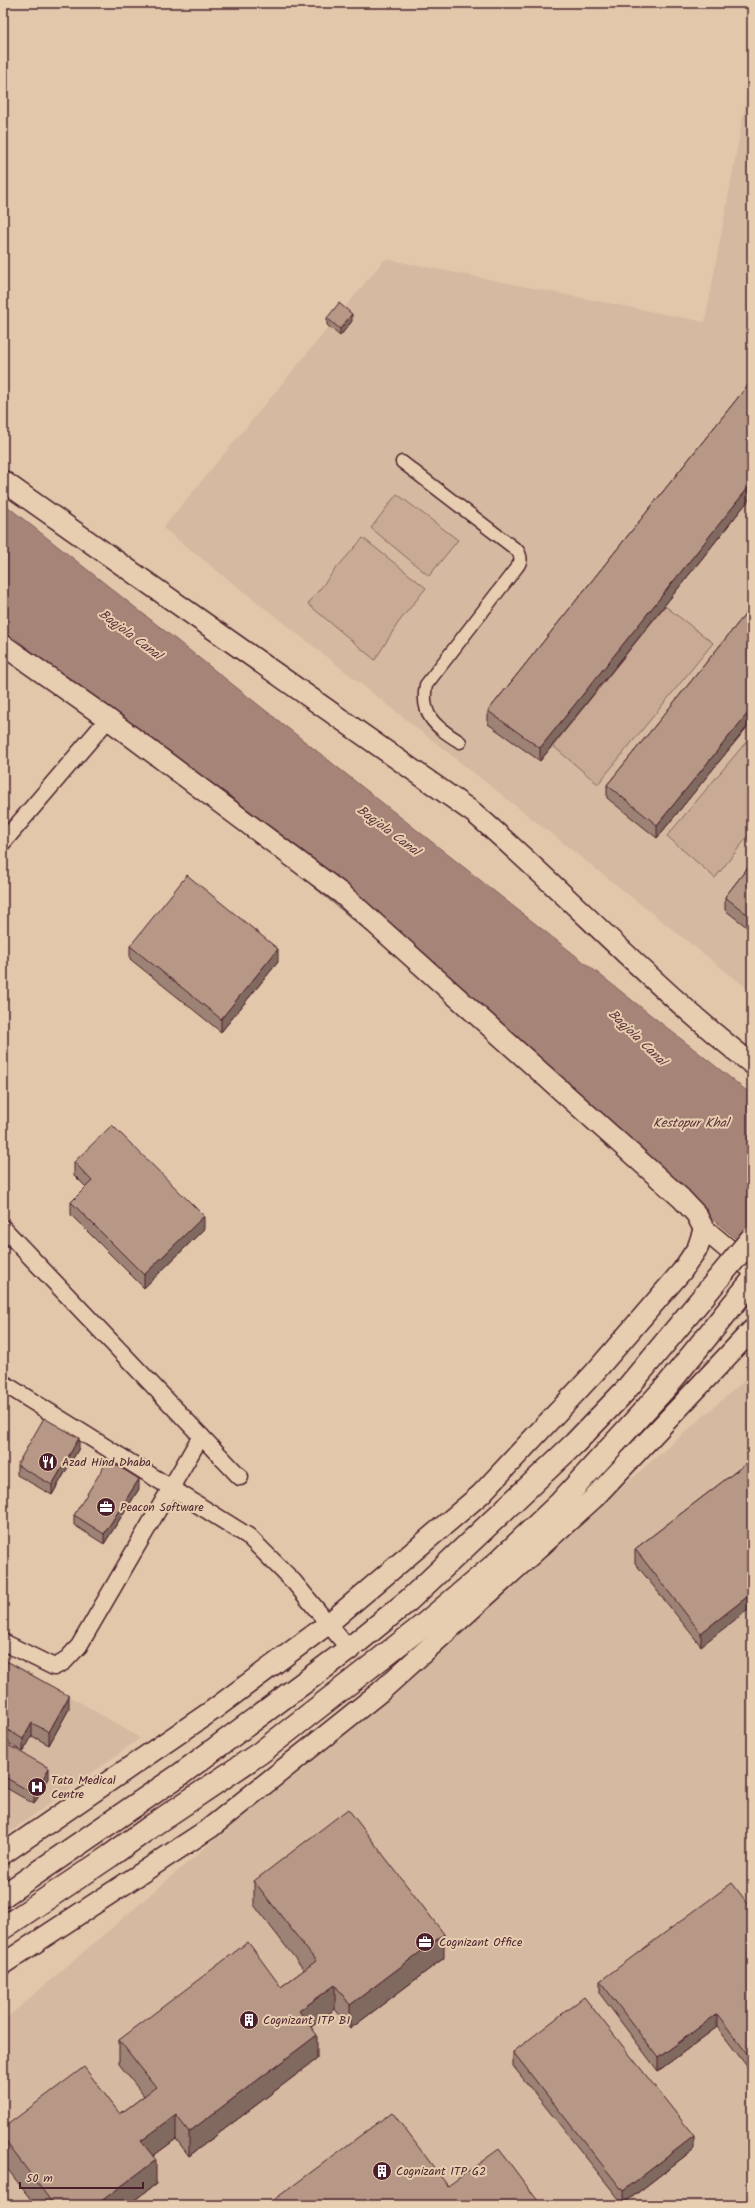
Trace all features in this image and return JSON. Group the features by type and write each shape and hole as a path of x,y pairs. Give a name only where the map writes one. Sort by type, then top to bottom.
{"main road":[{"path":"3,1896 181,1774 352,1647 409,1600 575,1443 624,1392 752,1238"},
{"path":"3,1928 260,1754 376,1663 498,1562 560,1503 666,1387 752,1281"}],"street":[{"path":"402,462 518,551 521,556 521,563 426,685 424,704 427,715 434,723 460,742"},
{"path":"3,481 474,813 515,849 637,965 752,1064"},
{"path":"3,645 108,719 342,894 681,1198 696,1214 704,1229 752,1269"},
{"path":"3,842 108,719"},
{"path":"3,1228 240,1477"},
{"path":"3,1854 213,1710 328,1624 481,1494 595,1372 682,1272 698,1247 704,1229"},
{"path":"3,1964 210,1828 380,1692 594,1498 752,1330"},
{"path":"3,1383 253,1540 294,1582 328,1624 352,1647"},
{"path":"3,1642 54,1667 64,1662 78,1646 201,1436"}],"shaded area":[{"path":"752,68 752,992 163,528 385,259 705,322"},
{"path":"397,494 458,540 429,576 371,528"},
{"path":"363,538 426,588 398,623 375,660 308,604"},
{"path":"665,606 713,643 598,784 553,746"},
{"path":"752,735 752,831 715,878 667,836"},
{"path":"752,1374 752,2205 3,2205 3,2021 374,1703"},
{"name":"Tata Medical Centre","path":"3,1657 140,1738 3,1837"}],"water":[{"name":"Kestopur Khal","path":"3,503 752,1095 752,1252 3,628"}],"building":[{"path":"339,303 352,314 340,329 327,318"},
{"path":"752,380 752,483 540,748 488,711"},
{"path":"752,606 752,708 657,825 607,785"},
{"path":"752,862 752,918 725,897"},
{"path":"187,875 278,949 221,1019 130,946"},
{"path":"112,1125 204,1216 144,1275 71,1202 92,1181 74,1162"},
{"name":"Azad Hind Dhaba","path":"44,1418 79,1438 52,1485 17,1465"},
{"path":"752,1459 752,1593 701,1633 635,1549"},
{"name":"Peacon Software","path":"108,1460 139,1479 104,1534 74,1515"},
{"path":"3,1659 69,1696 49,1732 32,1723 23,1739 3,1727"},
{"path":"6,1744 49,1768 34,1794 3,1776 3,1750"},
{"name":"Cognizant ITP B1","path":"348,1809 444,1934 350,2005 335,1985 299,2011 317,2035 189,2132 176,2115 141,2141 156,2160 96,2205 54,2205 3,2138 3,2128 84,2067 120,2114 156,2087 119,2040 248,1942 281,1987 316,1961 254,1881"},
{"path":"732,1883 752,1909 752,2060 717,2014 658,2058 600,1981"},
{"path":"584,1997 694,2136 623,2191 513,2052"},
{"path":"392,2112 448,2186 499,2149 541,2205 267,2205"}],"place":[{"name":"Azad Hind Dhaba","path":"48,1462"},
{"name":"Peacon Software","path":"106,1507"},
{"name":"Tata Medical Centre","path":"37,1787"},
{"name":"Cognizant Office","path":"425,1942"},
{"name":"Cognizant ITP B1","path":"249,2020"},
{"name":"Cognizant ITP G2","path":"382,2171"}],"water label":[{"name":"Bagjola Canal","path":"130,635"},
{"name":"Bagjola Canal","path":"388,831"},
{"name":"Bagjola Canal","path":"637,1038"}]}
